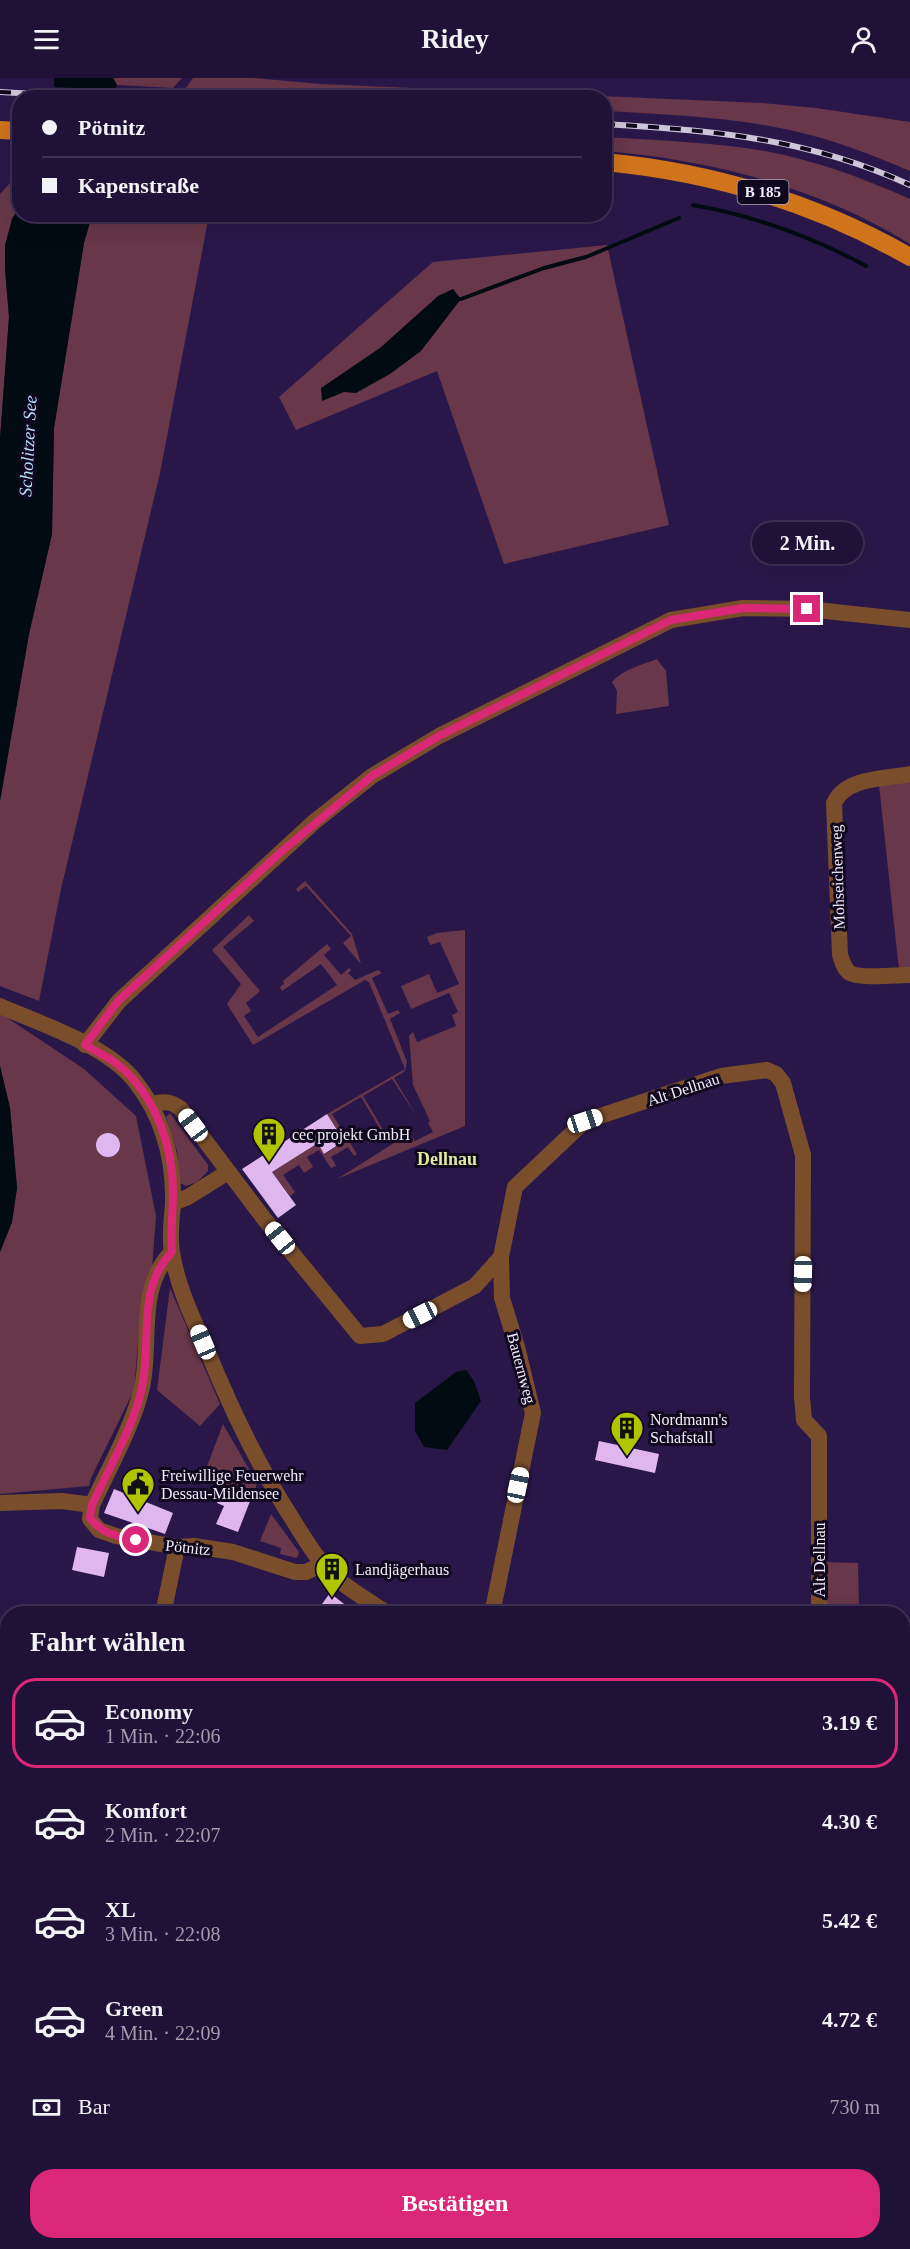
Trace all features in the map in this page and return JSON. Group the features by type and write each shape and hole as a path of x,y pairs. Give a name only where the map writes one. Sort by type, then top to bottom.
{"main road":[{"name":"B 185","path":"612,163 681,172 749,188 824,214 910,257"}],"street":[{"path":"85,1045 118,1001 314,822 372,776 439,736 671,620 743,608 807,609 910,620"},
{"name":"Mohseichenweg","path":"910,774 848,786 839,794 834,803 840,955 843,965 849,973 858,975 910,975"},
{"path":"3,1008 85,1045 113,1061 151,1104 168,1150 172,1173 172,1252 187,1305 226,1397 268,1481 323,1564 377,1606"},
{"name":"Alt Dellnau","path":"501,1257 515,1187 585,1121 721,1076 767,1070 776,1074 783,1083 802,1155 802,1397 804,1420 819,1436 819,1606"},
{"path":"151,1104 163,1101 173,1103 181,1109 228,1172 360,1336 383,1334 475,1286 501,1257"},
{"path":"173,1203 188,1197 228,1172"},
{"path":"0,1503 62,1501 92,1505 142,1387 146,1319 154,1282 160,1264 172,1252"},
{"name":"Bauernweg","path":"494,1606 533,1413 502,1298 501,1257"},
{"path":"475,1286 502,1298"},
{"name":"Pötnitz","path":"92,1505 90,1518 99,1530 116,1536 177,1547 194,1546 232,1552 295,1572 306,1572 323,1564"},
{"path":"165,1606 177,1547"}],"shaded area":[{"path":"113,78 182,78 173,88 117,85"},
{"path":"193,78 254,78 320,84 460,90 203,90 185,89"},
{"path":"612,97 762,103 816,108 910,122 910,171 848,147 785,129 708,118 612,111"},
{"path":"612,137 752,149 793,157 853,176 910,199 910,244 875,224 801,192 724,169 612,152"},
{"path":"12,181 12,219 5,269 9,317 0,439 0,194"},
{"path":"90,222 208,222 160,473 61,889 39,1001 0,986 0,801 29,634 52,534 54,428 84,243"},
{"path":"607,245 669,525 504,564 437,371 296,430 279,397 433,262"},
{"path":"657,659 666,671 669,706 616,714 617,691 612,682 627,671"},
{"path":"910,779 910,970 899,970 879,785"},
{"path":"305,881 352,934 361,964 343,943 351,936 306,886 298,892 296,889"},
{"path":"249,915 254,921 223,947 260,991 246,1003 251,1011 244,1016 258,1037 337,985 321,964 282,991 280,987 284,984 283,981 327,944 331,949 324,955 341,975 349,968 351,970 348,973 355,980 378,970 382,973 372,978 388,1014 398,1010 400,1013 390,1019 407,1062 405,1071 394,1078 416,1115 392,1079 363,1096 385,1133 383,1134 361,1097 332,1114 357,1154 354,1156 348,1147 331,1157 336,1166 331,1168 319,1150 307,1157 313,1167 304,1173 299,1165 283,1175 295,1192 290,1196 272,1172 318,1143 325,1154 344,1141 327,1114 405,1069 369,982 365,980 253,1045 227,1004 241,984 212,950"},
{"path":"465,930 465,1126 337,1179 410,1133 415,1141 433,1132 413,1085 409,1036 413,1032 417,1042 456,1026 452,1015 458,1012 449,993 411,1009 401,986 429,974 437,993 459,984 440,942 430,945 427,937 437,933"},
{"path":"0,1013 84,1069 136,1116 156,1216 152,1269 141,1308 134,1390 89,1486 0,1494 0,1252 12,1222 17,1188 10,1108 0,1066"},
{"path":"170,1113 208,1165 208,1171 197,1182 186,1186 180,1183 177,1151 166,1117"},
{"path":"170,1288 220,1404 200,1426 157,1390"},
{"path":"223,1424 257,1483 253,1496 203,1477"},
{"path":"271,1514 299,1552 297,1558 280,1554 281,1548 260,1541"},
{"path":"824,1562 858,1563 859,1606 824,1606"}],"water":[{"path":"54,78 113,78 117,85 116,90 54,90"},
{"name":"Scholitzer See","path":"12,219 12,222 90,222 84,243 54,428 52,534 29,634 0,801 0,439 9,317 5,245"},
{"path":"453,289 461,299 421,351 390,374 356,393 344,392 322,401 321,388 380,348 438,296"},
{"path":"0,1066 10,1108 17,1188 12,1222 0,1252"},
{"path":"466,1370 474,1381 481,1401 447,1450 424,1447 415,1431 415,1403 456,1372"}],"pier":[{"path":"51,87 119,90 51,90"}],"building":[{"name":"cec projekt GmbH","path":"327,1114 344,1141 324,1154 318,1143 272,1172 296,1205 278,1218 242,1169"},
{"path":"108,1133 113,1134 119,1140 119,1150 113,1156 108,1157 103,1156 97,1150 96,1145 97,1140 103,1134"},
{"name":"Nordmann's Schafstall","path":"599,1441 659,1454 655,1473 595,1460"},
{"path":"225,1485 252,1496 238,1532 216,1524 224,1506 217,1503"},
{"name":"Freiwillige Feuerwehr Dessau-Mildensee","path":"114,1489 173,1513 165,1534 104,1513"},
{"path":"77,1547 109,1553 104,1577 72,1570"},
{"path":"330,1593 347,1606 324,1606 322,1604"}],"waterway":[{"path":"693,205 761,221 804,237 866,266"},
{"path":"461,299 544,268 586,257 679,218"}],"railway":[{"path":"0,92 12,93"},
{"path":"612,125 760,139 835,157 873,169 910,185"}],"place":[{"name":"cec projekt GmbH","path":"269,1163"},
{"name":"Nordmann's Schafstall","path":"627,1457"},
{"name":"Freiwillige Feuerwehr Dessau-Mildensee","path":"138,1513"},
{"name":"Landjägerhaus","path":"332,1598"}],"district":[{"name":"Dellnau","path":"447,1159"}],"route":[{"path":"136,1540 99,1530 90,1518 92,1505 142,1387 146,1319 154,1282 160,1264 172,1252 172,1173 163,1133 151,1104 133,1079 113,1061 85,1045 91,1034 118,1001 314,822 372,776 439,736 671,620 743,608 807,609"}]}
